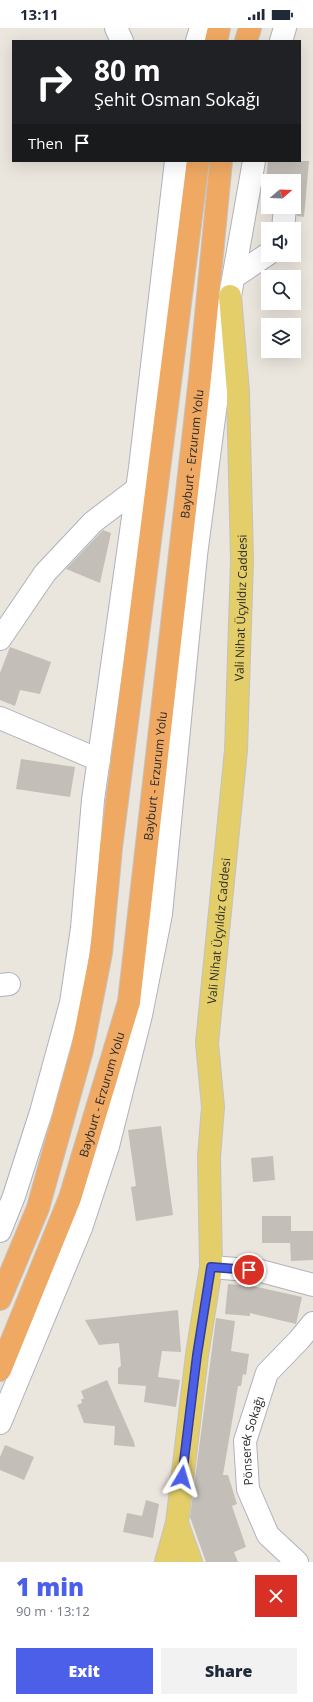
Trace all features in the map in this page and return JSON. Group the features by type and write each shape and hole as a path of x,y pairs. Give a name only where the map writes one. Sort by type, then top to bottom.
{"highway":[{"path":"216,40 220,28"},
{"path":"246,40 250,28"},
{"path":"0,1299 38,1208 82,1050 101,953 113,832 198,162"},
{"name":"Bayburt - Erzurum Yolu","path":"0,1370 70,1198 129,1002 200,378 221,162"}],"main road":[{"name":"Vali Nihat Üçyıldız Caddesi","path":"166,1562 177,1523 197,1355 211,1267 209,1157 213,1107 207,1043 236,750 242,560 238,392 232,287"},
{"path":"177,1523 191,1562"}],"street":[{"path":"116,28 122,40"},
{"path":"197,40 201,28"},
{"path":"281,40 285,28"},
{"path":"0,1423 82,1228 108,1146 141,1015 161,914 196,555 232,287 254,162"},
{"path":"0,1231 14,1196 41,1112 71,1003 82,928 93,800 138,488 174,164"},
{"path":"232,287 261,262"},
{"path":"0,639 45,573 93,522 138,488"},
{"path":"0,718 99,760"},
{"path":"211,1267 261,1271 313,1285"},
{"name":"Pönserek Sokağı","path":"297,1562 268,1535 248,1489 245,1441 267,1373 299,1340 313,1323"}],"building":[{"path":"309,161 304,217 297,216 297,214 301,214 301,174 267,174 268,162"},
{"path":"103,530 111,533 100,583 66,569"},
{"path":"10,647 51,662 40,694 20,690 15,706 0,700 0,673"},
{"path":"21,759 75,767 70,797 16,789"},
{"path":"161,1126 173,1215 136,1221 131,1187 136,1186 128,1130"},
{"path":"273,1156 275,1180 253,1182 251,1158"},
{"path":"262,1216 291,1216 291,1231 313,1231 313,1260 291,1261 290,1241 290,1243 262,1243"},
{"path":"228,1284 253,1286 302,1297 296,1324 250,1313 250,1316 225,1314"},
{"path":"178,1310 181,1352 162,1351 158,1377 180,1380 176,1407 144,1402 146,1386 118,1384 118,1368 121,1366 119,1343 99,1345 85,1320"},
{"path":"216,1318 235,1321 231,1351 249,1354 246,1375 243,1374 241,1386 238,1386 223,1475 228,1475 237,1504 232,1506 246,1547 234,1552 238,1562 206,1562 190,1517"},
{"path":"107,1380 135,1447 114,1445 115,1426 84,1423 77,1405 82,1403 81,1399 84,1399 81,1391"},
{"path":"5,1445 34,1457 24,1480 0,1470 0,1457"},
{"path":"146,1500 159,1504 153,1538 123,1532 127,1513 142,1516"}],"tunnel":[{"path":"289,174 291,162"}],"route":[{"path":"182,1477 197,1355 211,1267 249,1270"}]}
